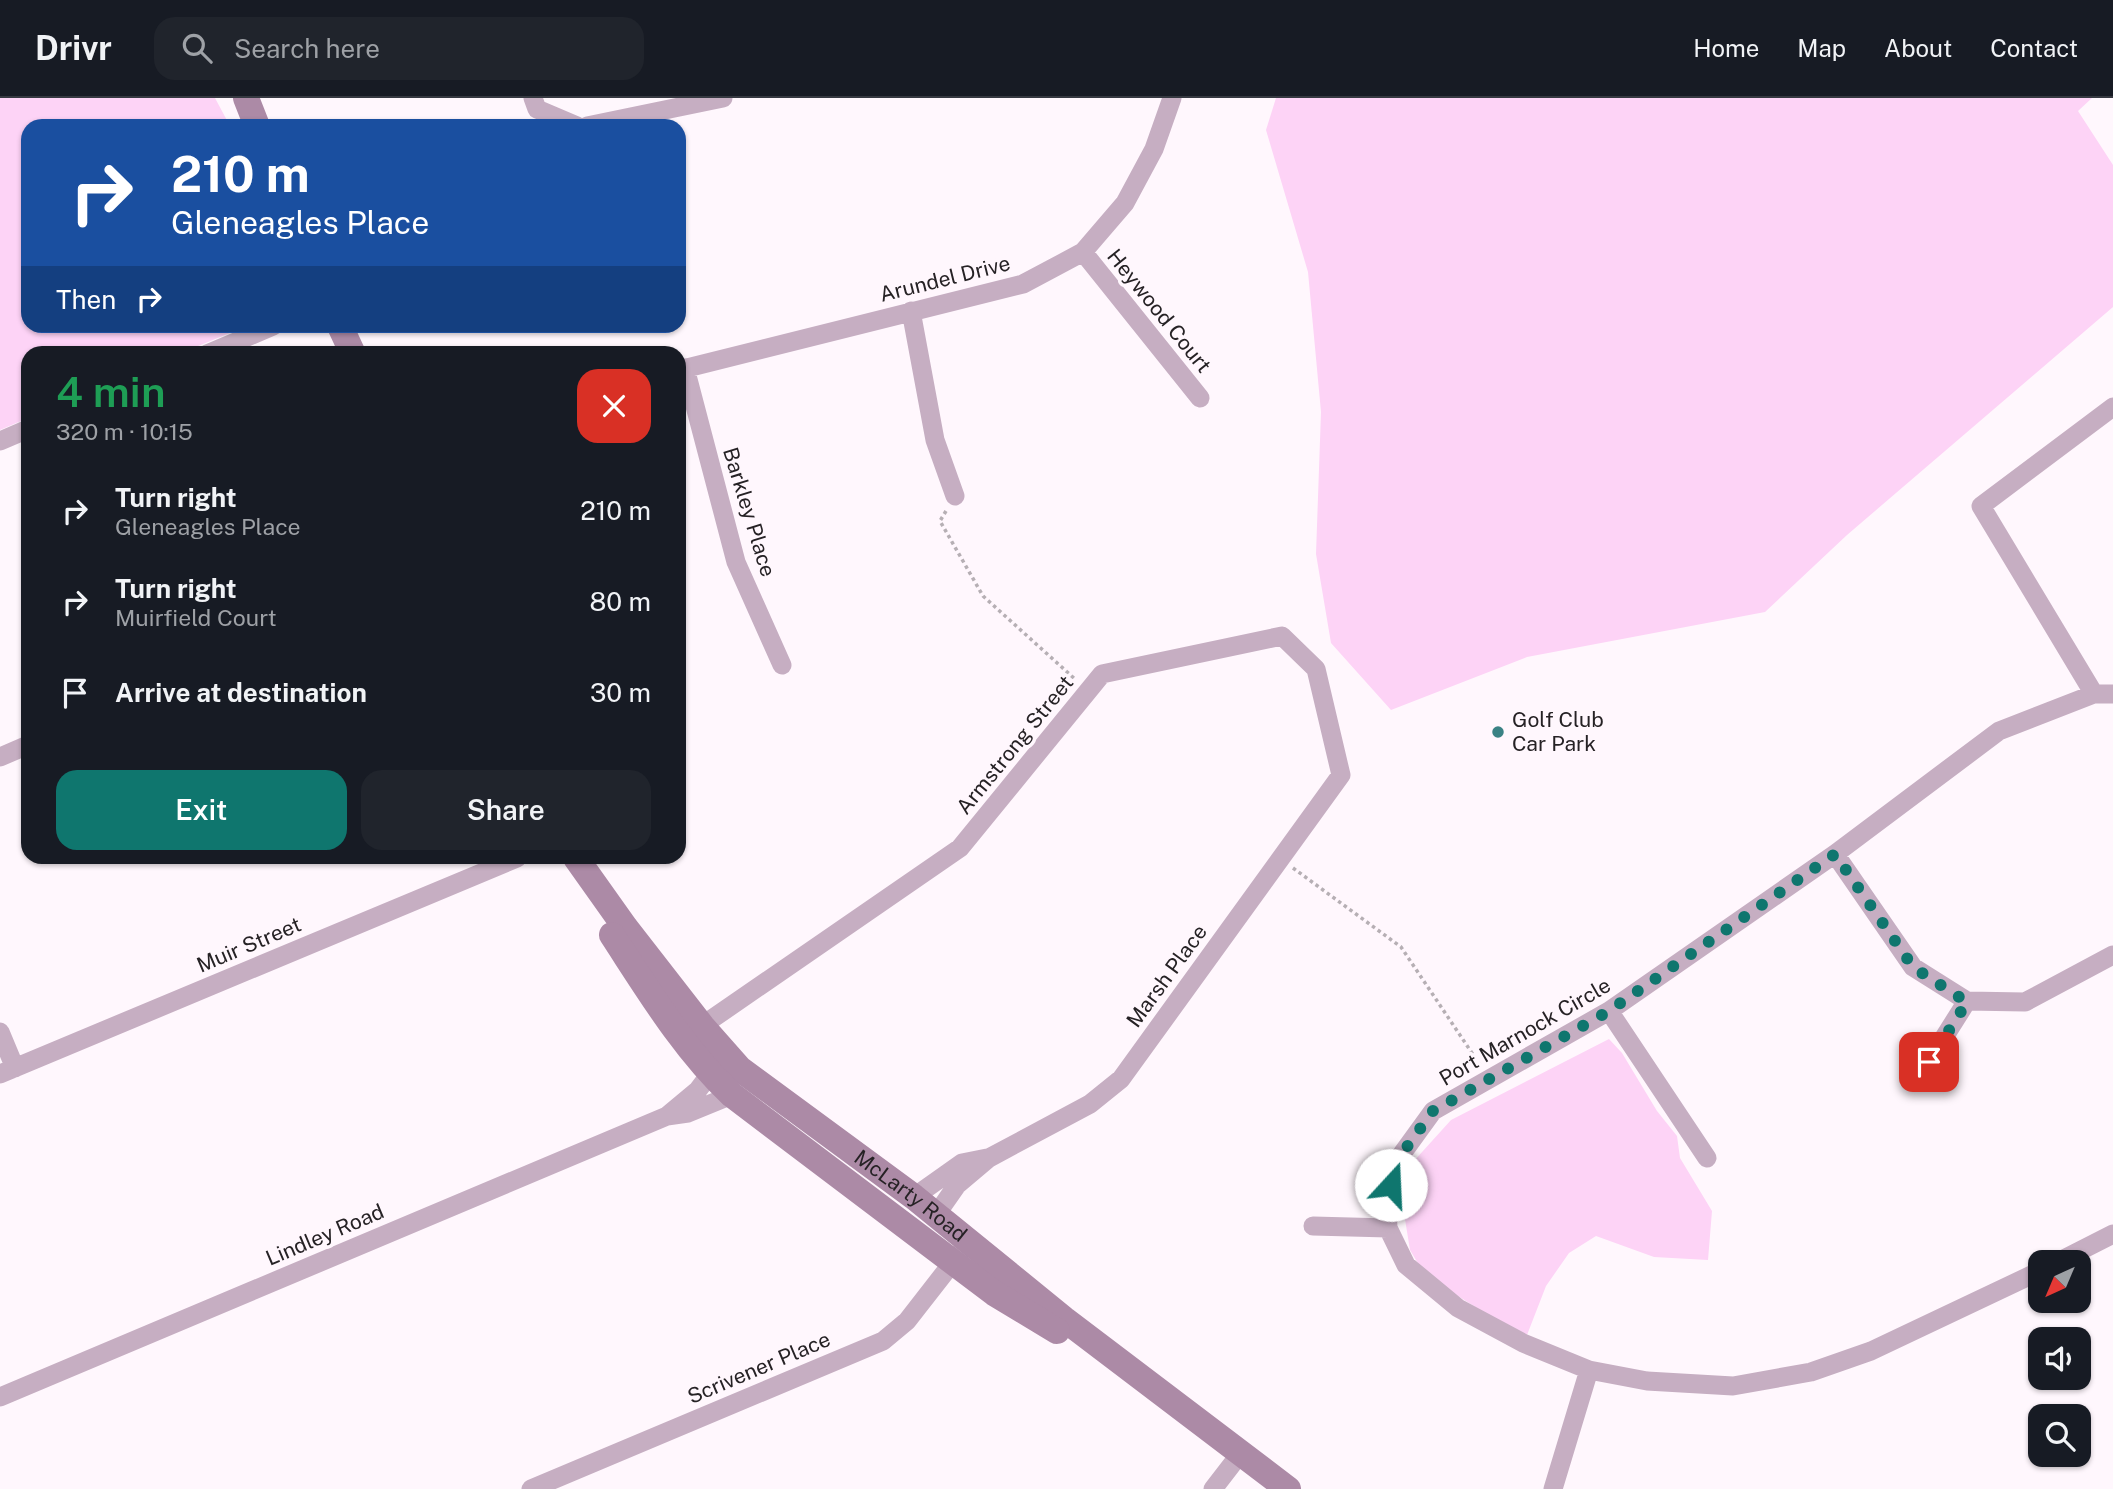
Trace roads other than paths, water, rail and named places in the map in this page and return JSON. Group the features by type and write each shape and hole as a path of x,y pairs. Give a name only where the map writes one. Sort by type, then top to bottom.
{"street":[{"path":"246,98 254,119"},
{"path":"533,98 537,109 561,119"},
{"path":"621,119 723,98"},
{"name":"Arundel Drive","path":"686,368 1023,284 1083,252 1125,203 1154,149 1172,98"},
{"name":"Heywood Court","path":"1083,252 1200,398"},
{"path":"911,311 935,440 955,496"},
{"path":"226,346 256,333"},
{"name":"Barkley Place","path":"686,383 736,562 782,665"},
{"path":"2103,694 1981,506 2113,407"},
{"path":"0,441 21,432"},
{"name":"Armstrong Street","path":"693,1032 960,848 1102,674 1282,636 1317,669 1341,775"},
{"name":"Port Marnock Circle","path":"2028,1277 1871,1351 1811,1372 1734,1386 1647,1381 1589,1370 1523,1343 1458,1308 1406,1265 1388,1228 1387,1207 1396,1162 1433,1111 1609,1011 1835,854 1999,731 2103,694"},
{"path":"0,757 21,749"},
{"name":"Marsh Place","path":"924,1206 957,1185 989,1158 1090,1104 1121,1079 1341,775"},
{"path":"1835,854 1913,967 1967,1002 2025,1002 2113,955"},
{"name":"Muir Street","path":"8,1071 503,864"},
{"name":"McLarty Road","path":"572,864 582,890 693,1032"},
{"name":"McLarty Road","path":"580,864 726,1081 906,1228 993,1293 1055,1329 1236,1458 1288,1489"},
{"path":"1916,1082 1967,1002"},
{"path":"1609,1011 1707,1158"},
{"path":"0,1032 8,1071"},
{"name":"McLarty Road","path":"726,1081 924,1206 1236,1458 1266,1489"},
{"name":"Lindley Road","path":"0,1397 667,1116 688,1113 726,1081"},
{"name":"Lindley Road","path":"667,1116 698,1090 726,1081"},
{"name":"Marsh Place","path":"924,1206 962,1163 989,1158"},
{"path":"906,1228 924,1206"},
{"path":"1313,1226 1388,1228"},
{"path":"2082,1250 2113,1234"},
{"name":"Scrivener Place","path":"531,1489 883,1341 907,1321 969,1241"},
{"path":"1553,1489 1589,1370"},
{"path":"1213,1489 1236,1458"}],"place":[{"name":"Golf Club Car Park","path":"1498,732"}]}
